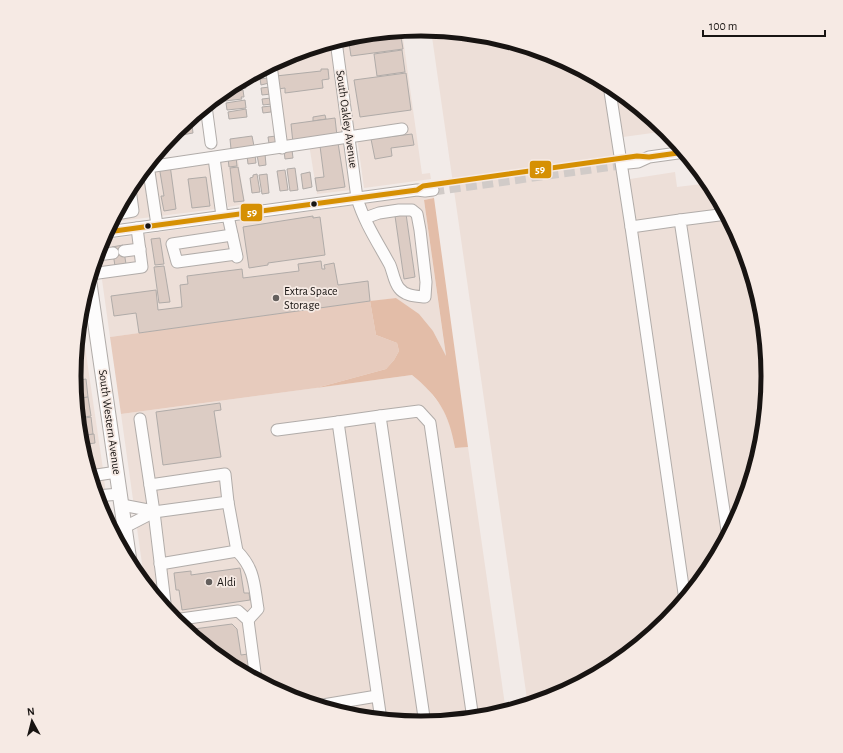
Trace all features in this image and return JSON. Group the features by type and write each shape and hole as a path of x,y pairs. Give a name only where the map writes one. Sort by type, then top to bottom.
{"main road":[{"name":"South Western Avenue","path":"91,296 125,527 123,540"}],"street":[{"name":"South Oakley Avenue","path":"337,47 358,198 365,218 390,266 399,288 411,296 425,297 426,282 417,214 412,210 399,210 379,213 365,218"},
{"path":"271,71 282,148"},
{"path":"610,93 684,594"},
{"path":"207,112 212,143"},
{"path":"154,165 214,158 402,129"},
{"path":"627,160 638,162 649,157 679,153"},
{"path":"214,158 225,216 232,235 236,256 177,262 172,244 232,235"},
{"path":"149,172 157,225"},
{"path":"114,231 416,190 425,191 432,187"},
{"path":"123,213 133,211 131,199"},
{"path":"631,228 721,215"},
{"path":"680,220 727,528"},
{"path":"97,273 142,267 138,228"},
{"path":"104,254 140,249"},
{"path":"277,430 419,411 430,423 471,713"},
{"path":"380,416 424,717"},
{"path":"140,419 154,512 165,601"},
{"path":"338,422 380,714"},
{"path":"96,475 117,472"},
{"path":"150,485 225,474 228,502 237,551 253,573 258,609 248,620"},
{"path":"103,497 121,499 154,512"},
{"path":"125,527 154,512 228,502"},
{"path":"160,564 237,551"},
{"path":"183,619 238,611 248,620 255,673"},
{"path":"329,704 377,696"}],"shaded area":[{"path":"432,36 466,39 488,43 531,54 552,62 572,71 611,93 646,120 658,132 623,137 630,179 675,172 677,187 703,184 727,226 744,267 759,332 762,376 761,399 759,421 750,465 736,507 727,527 705,566 678,601 646,633 629,647 611,660 572,682 527,700"},
{"path":"403,37 422,174 430,173 431,179 364,188 357,137 344,138 351,190 317,194 309,144 282,148 272,71 312,54 333,48 377,39"},
{"path":"237,154 245,204 228,207 220,157"},
{"path":"209,158 216,209 119,221 138,187 155,164"},
{"path":"433,194 434,198 424,200 446,357 433,331 396,298 110,337 100,265 110,239"},
{"path":"434,198 468,447 455,448 450,425 441,407 429,391 412,375 316,388 386,369 394,360 399,351 397,343 376,335 370,301 396,298 419,314 433,331 446,356 424,200"},
{"path":"370,301 376,335 397,343 399,351 394,360 386,369 316,388 121,414 110,337"},
{"path":"84,337 103,469 94,470 84,421 81,376"},
{"path":"412,375 426,387 442,407 452,430 455,448 468,447 505,706 466,714 422,717 377,714 355,710 312,699 291,691 251,671 214,647 197,633 165,601 143,573 121,414"},
{"path":"104,479 108,510 99,486 97,480"}],"building":[{"path":"401,37 403,49 351,56 349,44 377,39"},
{"path":"402,50 405,72 377,76 374,54"},
{"path":"321,69 328,69 329,79 322,80 323,88 285,93 285,88 278,89 276,76 321,71"},
{"path":"406,73 411,110 360,117 354,80"},
{"path":"268,78 269,83 261,85 260,79"},
{"path":"246,85 246,88 239,89"},
{"path":"270,87 271,94 262,95 261,88"},
{"path":"243,90 244,97 241,97 242,99 225,101 225,98 235,91"},
{"path":"271,98 272,104 263,105 262,99"},
{"path":"245,100 246,108 227,110 226,103"},
{"path":"271,106 271,112 263,113 262,107"},
{"path":"246,109 247,117 229,119 228,112"},
{"path":"325,115 326,119 313,121 313,117"},
{"path":"335,118 337,136 293,143 291,124"},
{"path":"192,125 193,133 182,135"},
{"path":"412,134 414,145 391,148 392,156 375,159 371,139"},
{"path":"252,136 254,146 231,149 230,139"},
{"path":"276,136 277,142 269,144 268,137"},
{"path":"338,143 345,187 317,191 315,178 324,177 320,146"},
{"path":"292,150 293,158 285,159 284,151"},
{"path":"265,154 266,165 259,166 257,155"},
{"path":"255,155 256,163 248,164 247,156"},
{"path":"236,157 237,166 229,167 228,158"},
{"path":"170,165 176,209 164,211 161,196 164,196 159,166"},
{"path":"238,167 244,201 234,202 230,168"},
{"path":"295,168 298,190 290,191 287,169"},
{"path":"285,170 288,190 280,191 277,171"},
{"path":"310,172 312,187 303,189 301,174"},
{"path":"257,174 260,192 252,193 250,178"},
{"path":"267,174 269,193 262,194 259,175"},
{"path":"206,177 210,206 192,208 188,179"},
{"path":"406,214 415,277 404,279 395,216"},
{"path":"313,216 313,218 320,217 325,255 268,263 268,265 249,268 243,227"},
{"path":"160,238 164,264 155,265 151,239"},
{"path":"123,245 126,264 115,266 112,247"},
{"name":"Extra Space Storage","path":"321,261 322,269 325,269 324,265 334,263 338,285 368,281 370,301 139,333 136,313 114,316 111,296 156,290 158,310 182,307 180,285 188,284 187,276 242,269 243,278 299,271 298,264"},
{"path":"164,266 170,302 159,303 154,267"},
{"path":"86,379 88,397 82,398 81,380"},
{"path":"88,397 91,416 84,417 82,398"},
{"path":"220,403 221,410 214,411 221,457 163,465 156,412"},
{"path":"84,417 91,417 93,434 87,435"},
{"path":"94,434 95,443 88,444 87,435"},
{"name":"Aldi","path":"240,568 244,593 249,593 250,600 182,610 179,590 176,590 174,573 191,571 191,575"},
{"path":"232,624 237,629 241,655 248,654 251,671 214,647 193,629"}],"tunnel":[{"path":"433,190 628,163"}],"transit line":[{"name":"59","path":"114,231 417,190 423,186 637,156 649,157 679,153"}],"place":[{"name":"Extra Space Storage","path":"276,298"},
{"name":"Aldi","path":"209,582"}]}
